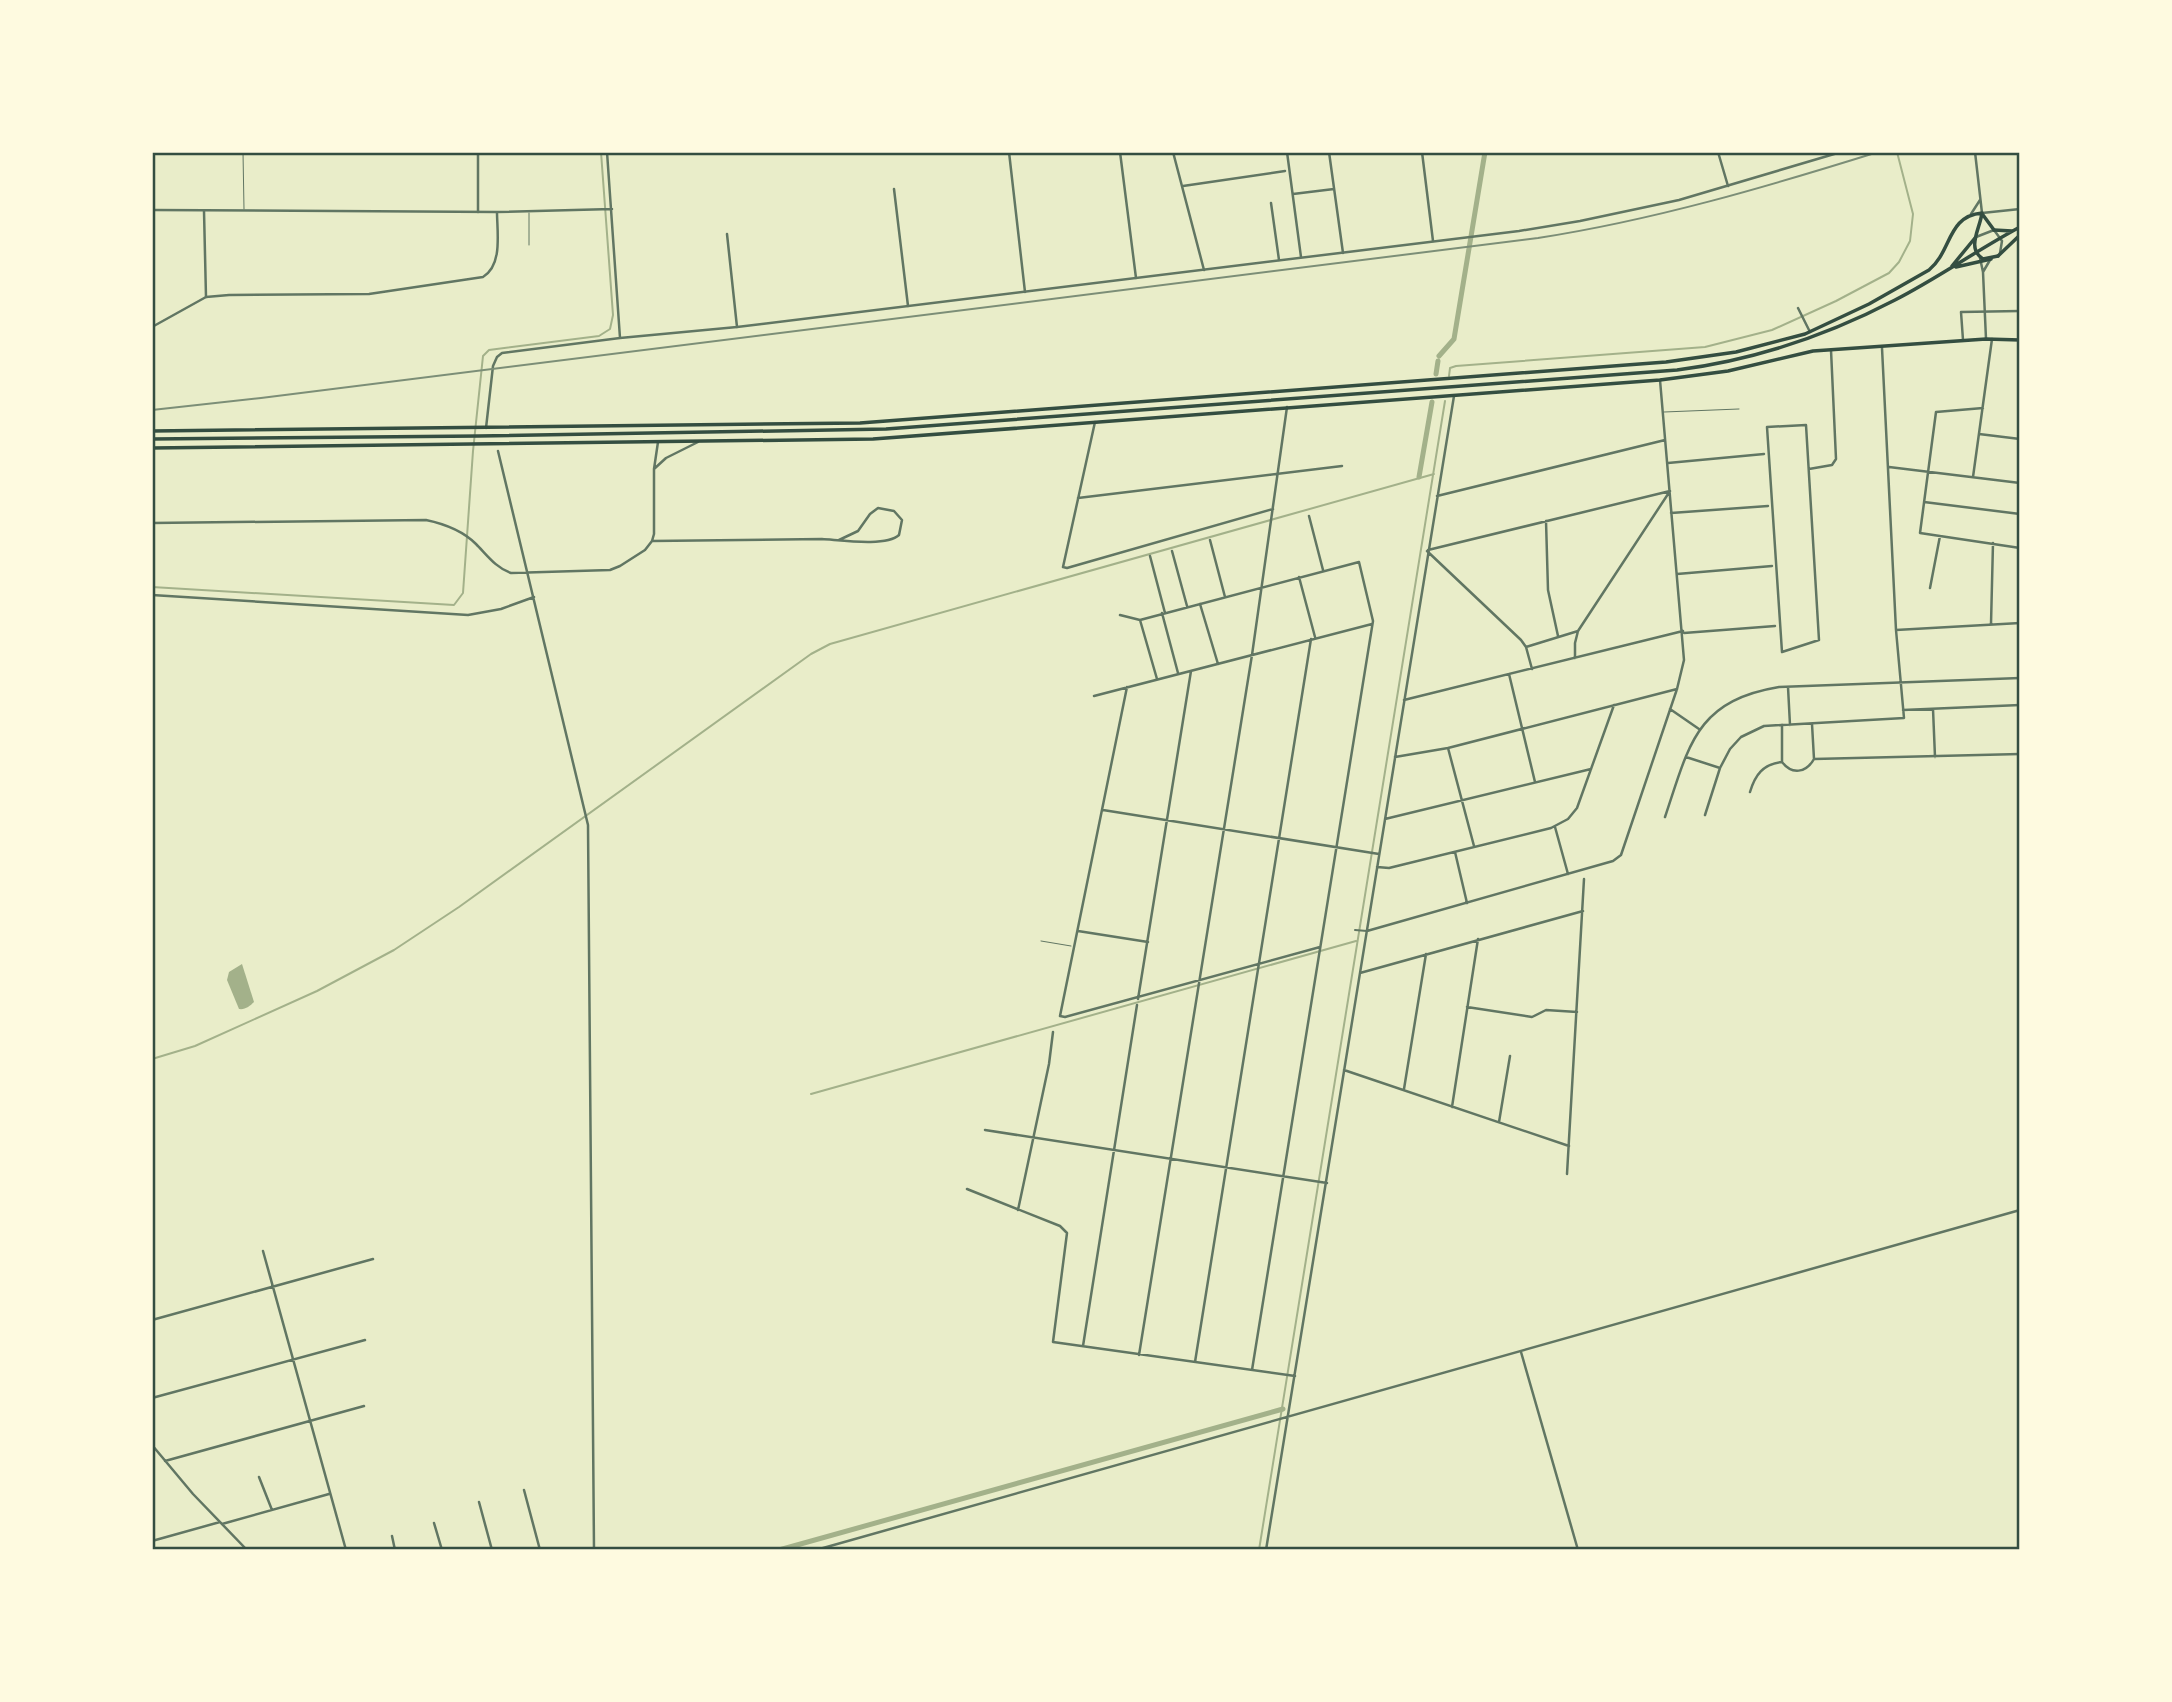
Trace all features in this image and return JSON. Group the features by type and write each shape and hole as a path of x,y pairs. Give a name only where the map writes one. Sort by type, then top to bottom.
{"main road":[{"path":"152,431 852,423 1673,361 1737,352 1810,332 1929,270 1942,256 1955,227 1971,214 1982,213"},
{"path":"1982,213 1987,224 1994,230 2014,231"},
{"path":"1979,258 1974,246 1982,213"},
{"path":"152,439 465,437 886,429 1677,370 1761,354 1820,336 1897,299 1951,268 1979,258 2001,239 2020,228"},
{"path":"1951,268 1979,258 1991,259 1998,256 2020,235"},
{"path":"1951,268 1975,238"},
{"path":"152,448 873,439 1660,380 1728,372 1798,353 1963,340 2019,340"}],"street":[{"path":"478,152 478,212"},
{"path":"607,152 620,338"},
{"path":"1009,152 1025,292"},
{"path":"1120,152 1136,278"},
{"path":"1173,152 1205,270"},
{"path":"1287,152 1301,257"},
{"path":"1329,152 1343,253"},
{"path":"1422,152 1433,241"},
{"path":"1718,152 1728,186"},
{"path":"486,428 492,372 498,355 620,338 737,327 1343,253 1580,221 1679,200 1841,152"},
{"path":"1975,152 1982,213 2020,209"},
{"path":"1182,186 1285,171"},
{"path":"894,189 908,306"},
{"path":"1293,194 1334,190"},
{"path":"1971,214 1981,197"},
{"path":"1271,203 1279,260"},
{"path":"152,210 529,212 610,209"},
{"path":"204,211 206,297"},
{"path":"152,327 206,297 369,294 483,277 492,269 495,261 497,212"},
{"path":"1975,238 1994,230 2003,247 1998,256"},
{"path":"727,234 737,327"},
{"path":"1973,477 1989,339 1984,311 1983,272 1979,258"},
{"path":"1983,272 1991,259"},
{"path":"1798,307 1810,332"},
{"path":"1963,340 1961,313 1984,311 2019,311 2019,340"},
{"path":"1705,815 1720,768 1730,749 1741,737 1764,726 1904,718 1896,629 1882,347"},
{"path":"1809,470 1830,466 1836,460 1831,350"},
{"path":"1355,930 1367,931 1615,861 1621,855 1684,663 1660,380"},
{"path":"1266,1550 1454,396"},
{"path":"1139,1354 1252,655 1287,407"},
{"path":"1983,408 1936,412 1920,533 2020,548"},
{"path":"1095,422 1063,567 1170,540 1273,509"},
{"path":"1807,425 1809,470 1819,640 1782,652 1768,427 1807,425"},
{"path":"1979,434 2020,439"},
{"path":"1437,496 1665,440"},
{"path":"152,523 418,520 439,523 459,531 503,570 513,573 613,570 645,550 652,541 657,442"},
{"path":"654,470 666,458 698,442"},
{"path":"498,451 588,825 594,1550"},
{"path":"1668,463 1764,454"},
{"path":"1079,498 1342,466"},
{"path":"1889,467 2020,483"},
{"path":"1427,551 1670,491"},
{"path":"1575,658 1578,631 1670,491"},
{"path":"1924,502 2020,514"},
{"path":"1671,513 1768,506"},
{"path":"652,541 891,541 900,533 902,520 894,511 878,508 858,531 839,540"},
{"path":"1309,516 1323,571"},
{"path":"1546,521 1548,590 1558,636"},
{"path":"1930,588 1940,536"},
{"path":"1210,540 1225,597"},
{"path":"1991,625 1993,543"},
{"path":"1172,551 1187,607"},
{"path":"1427,551 1526,646 1532,669"},
{"path":"1150,556 1178,673"},
{"path":"1120,615 1140,620 1359,562 1373,621 1252,1370"},
{"path":"1677,574 1772,566"},
{"path":"1195,1362 1313,638 1299,577"},
{"path":"152,595 468,615 501,609 534,597"},
{"path":"1200,604 1218,664"},
{"path":"1140,620 1157,679"},
{"path":"1896,629 2020,623"},
{"path":"1094,696 1372,624"},
{"path":"1403,701 1683,632 1775,626"},
{"path":"1526,646 1578,631"},
{"path":"1138,999 1191,671"},
{"path":"1509,674 1535,782"},
{"path":"1665,817 1699,729 1707,719 1732,701 1753,692 1788,687 2020,678"},
{"path":"1127,687 1060,1017 1138,999 1320,947"},
{"path":"1788,687 1790,724"},
{"path":"1394,757 1448,747 1677,689"},
{"path":"1377,866 1390,868 1475,847 1555,826 1570,817 1576,811 1614,705"},
{"path":"1903,710 2020,705"},
{"path":"1670,709 1699,729"},
{"path":"1933,709 1934,757"},
{"path":"1782,725 1782,762 1788,769 1797,771 1807,768 1814,759 1812,723"},
{"path":"1448,747 1475,847"},
{"path":"1814,759 2020,754"},
{"path":"1686,757 1720,768"},
{"path":"1750,792 1759,772 1782,762"},
{"path":"1385,819 1591,769"},
{"path":"1102,810 1379,854"},
{"path":"1555,826 1568,874"},
{"path":"1455,852 1466,903"},
{"path":"1567,1174 1584,879"},
{"path":"1360,973 1583,911"},
{"path":"1077,931 1148,942"},
{"path":"1452,1107 1478,939"},
{"path":"1404,1090 1426,954"},
{"path":"1083,1346 1137,1005"},
{"path":"1467,1007 1532,1017 1546,1010 1577,1012"},
{"path":"1018,1210 1053,1032"},
{"path":"1499,1122 1510,1056"},
{"path":"1344,1070 1569,1146"},
{"path":"985,1130 1327,1183"},
{"path":"967,1189 1060,1226 1067,1233 1052,1340 1055,1342 1295,1376"},
{"path":"816,1550 2020,1210"},
{"path":"263,1251 345,1550"},
{"path":"152,1320 373,1259"},
{"path":"152,1398 365,1340"},
{"path":"1521,1352 1578,1550"},
{"path":"165,1461 364,1406"},
{"path":"152,1444 247,1550"},
{"path":"259,1477 272,1510"},
{"path":"524,1490 540,1550"},
{"path":"152,1541 329,1494"},
{"path":"479,1502 492,1550"},
{"path":"434,1522 442,1550"},
{"path":"392,1536 396,1550"}],"lane":[{"path":"243,152 244,211"},
{"path":"528,245 529,212"},
{"path":"1662,412 1739,409"},
{"path":"1041,941 1074,946"}],"shaded area":[{"path":"242,964 254,1002 239,1009 227,980 229,972"}],"waterway":[{"path":"152,587 454,605 463,593 483,356 489,350 599,336 610,329 613,315 601,152"},
{"path":"1439,356 1454,339 1485,152"},
{"path":"1449,376 1450,368 1456,366 1705,347 1772,330 1836,301 1889,273 1899,262 1910,241 1913,214 1897,152"},
{"path":"1436,374 1438,361"},
{"path":"1259,1550 1445,401"},
{"path":"1419,477 1432,402"},
{"path":"152,1059 195,1046 317,991 394,950 459,907 811,654 830,644 1434,474"},
{"path":"811,1094 1356,941"},
{"path":"779,1550 1283,1409"}],"railway":[{"path":"152,410 1538,238 1624,222 1710,201 1878,152"}]}
